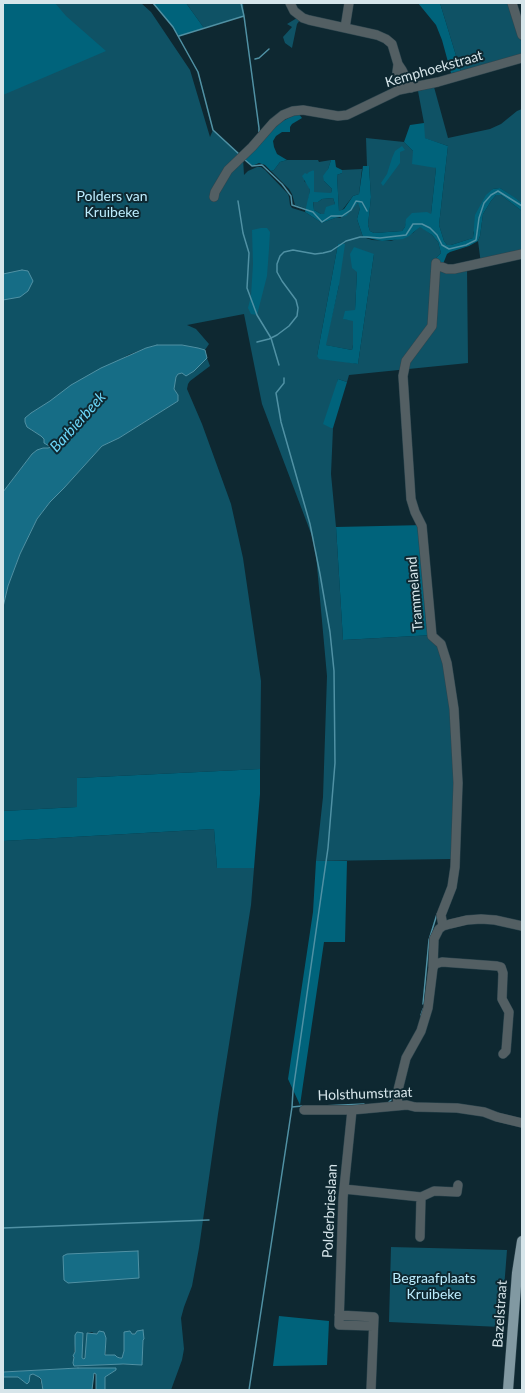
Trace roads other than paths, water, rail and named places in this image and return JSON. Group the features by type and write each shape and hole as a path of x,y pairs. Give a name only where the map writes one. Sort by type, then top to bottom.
{"main road":[{"name":"Bazelstraat","path":"508,1390 517,1273 522,1240"}],"street":[{"path":"290,3 294,10 303,18 377,35 386,39 392,44 398,64 411,88"},
{"path":"345,28 349,3"},
{"path":"512,3 522,35"},
{"name":"Kemphoekstraat","path":"214,197 225,174 267,129 283,115 293,111 303,110 338,116 347,115 399,90 438,82 522,58"},
{"path":"398,64 397,72 399,90"},
{"name":"Trammeland","path":"443,926 442,915 452,887 455,867 458,783 454,709 447,663 440,644 432,636 422,526 415,512 411,499 403,376 406,361 432,326 439,265 447,269 454,269 522,254"},
{"path":"398,1105 397,1094 406,1058 418,1037 428,1008 433,968 434,939 439,929 443,926 467,920 481,919 495,920 522,926"},
{"path":"433,968 435,964 442,962 501,967 503,973 502,999 508,1007 506,1051 504,1054"},
{"name":"Holsthumstraat","path":"304,1110 352,1110 398,1105 458,1108 484,1112 522,1123"},
{"name":"Polderbrieslaan","path":"352,1110 344,1189 339,1325 373,1326 371,1390"},
{"path":"344,1189 421,1196 434,1191 457,1192 458,1185"},
{"path":"420,1238 421,1196"}],"water":[{"path":"22,270 28,271 33,281 28,291 20,297 3,300 3,274"},
{"path":"157,345 182,345 198,348 205,350 207,358 194,371 186,376 182,373 178,374 174,389 178,395 178,401 119,438 102,446 50,502 37,519 20,554 8,586 3,607 3,492 32,454 37,450 51,447 44,443 44,439 41,436 27,427 25,418 71,385 101,368 146,348"},
{"path":"138,1251 139,1278 68,1283 64,1280 63,1256 67,1254"},
{"path":"143,1330 144,1339 142,1365 123,1364 74,1366 73,1356 75,1352 75,1335 77,1332 83,1333 82,1358 85,1358 87,1333 97,1334 99,1331 104,1332 106,1338 105,1355 115,1355 122,1358 124,1351 124,1332 130,1331 132,1334 135,1334 137,1331"},
{"path":"78,1368 116,1368 116,1370 105,1377 105,1390 96,1390 96,1374 94,1373 92,1390 43,1390 41,1379 33,1374 30,1375 29,1382 27,1384 18,1377 3,1377 3,1372"}],"waterway":[{"path":"153,3 173,27 198,72 213,130 239,154"},
{"path":"241,3 244,16"},
{"path":"179,36 244,16 259,132"},
{"path":"255,59 259,58 269,49"},
{"path":"245,160 252,166 262,165 282,184 291,196 292,205 313,212 322,222 331,216 342,216 351,210 356,201 362,202 367,211"},
{"name":"Barbierbeek","path":"257,342 277,335 289,326 297,316 298,308 296,300 277,272 277,264 280,256 284,252 293,250 315,254 323,253 331,251 346,241 360,237 380,238 406,235 413,224 422,224 430,228 437,235 442,245 449,249 466,245 476,240 479,218 484,203 491,195 498,191 522,206"},
{"path":"238,201 243,233 249,253 247,288 257,315 271,338 279,365"},
{"path":"249,1390 292,1107 293,1091 328,848 335,763 334,671 330,632 310,524 281,422 276,393 284,383 284,378"},
{"path":"423,1004 429,940 437,914"},
{"path":"421,1015 423,1009"},
{"path":"388,1103 393,1095"},
{"path":"322,1106 364,1104"},
{"path":"292,1107 302,1106"},
{"path":"3,1228 209,1220"}],"park label":[{"name":"Polders van Kruibeke","path":"112,204"},
{"name":"Begraafplaats Kruibeke","path":"434,1286"}]}
